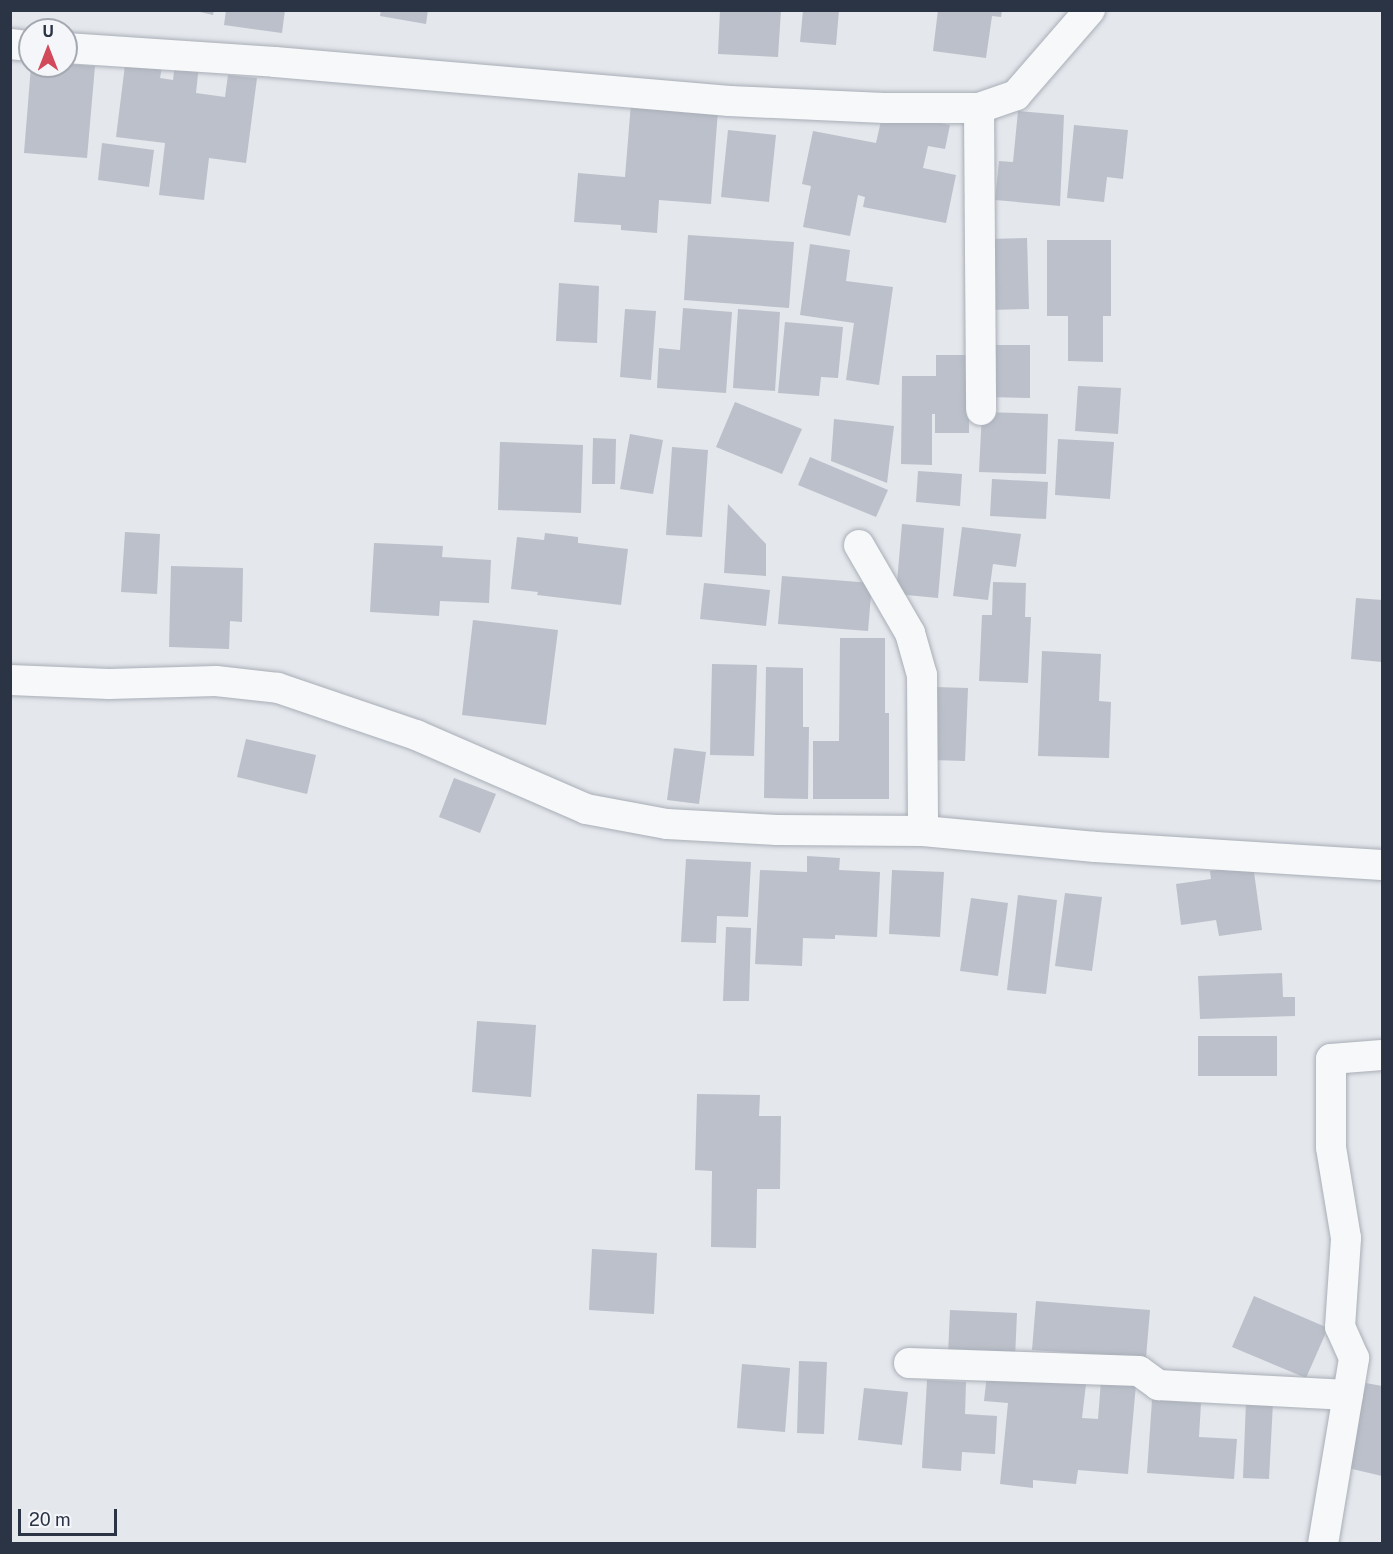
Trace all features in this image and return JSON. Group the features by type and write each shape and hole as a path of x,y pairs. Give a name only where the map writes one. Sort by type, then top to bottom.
{"street":[{"path":"78,49 275,62 729,101 884,108 979,108 1016,95 1090,10"},
{"path":"979,108 981,411"},
{"path":"859,545 909,633 922,675 923,831"},
{"path":"10,680 109,684 216,681 278,688 416,735 586,809 678,825 777,830 923,831 1095,847 1383,865"},
{"path":"1323,1544 1353,1358 1340,1327 1346,1238 1331,1147 1331,1059 1383,1055"},
{"path":"909,1363 1139,1371 1158,1385 1348,1395"}],"building":[{"path":"192,10 214,10 213,15"},
{"path":"226,10 285,10 282,33 224,25"},
{"path":"381,10 428,10 426,24 380,16"},
{"path":"720,10 781,10 778,57 718,54"},
{"path":"803,10 839,10 836,45 800,42"},
{"path":"938,10 1002,10 1001,17 992,16 986,58 933,51"},
{"path":"126,57 163,62 160,78 173,80 175,63 199,65 196,93 225,97 228,75 257,78 246,163 209,158 204,200 159,195 165,143 116,137"},
{"path":"78,65 95,66 87,158 24,153 30,78 78,78"},
{"path":"631,103 718,110 711,204 659,200 657,233 621,230 621,225 574,222 578,173 625,177"},
{"path":"1018,111 1064,115 1060,206 995,200 999,161 1013,162"},
{"path":"883,112 950,125 945,149 928,146 923,168 956,175 946,223 863,207 865,197 858,195 850,236 803,227 811,186 802,184 813,131 876,143"},
{"path":"1074,125 1128,130 1123,179 1107,177 1104,202 1067,198"},
{"path":"728,130 776,135 769,202 721,197"},
{"path":"102,143 154,150 149,187 98,180"},
{"path":"688,235 794,242 789,308 684,300"},
{"path":"1027,238 1029,309 989,310 987,239"},
{"path":"1047,240 1111,240 1111,316 1103,316 1103,362 1068,361 1068,316 1047,316"},
{"path":"810,244 850,250 846,281 893,287 879,385 846,380 854,323 800,315"},
{"path":"559,283 599,286 597,343 556,341"},
{"path":"683,308 732,312 726,393 657,388 659,348 680,350"},
{"path":"625,309 656,311 651,380 620,377"},
{"path":"738,309 780,312 775,391 733,388"},
{"path":"785,322 843,327 838,378 821,377 819,396 778,393"},
{"path":"987,345 1030,345 1030,398 987,397"},
{"path":"936,355 970,355 969,433 935,433 935,414 932,414 932,465 901,464 902,376 936,376"},
{"path":"1078,386 1121,388 1118,434 1075,431"},
{"path":"735,402 802,429 782,474 716,447"},
{"path":"982,412 1048,414 1046,474 979,472"},
{"path":"834,419 894,426 887,483 831,461"},
{"path":"630,434 663,440 653,494 620,489"},
{"path":"593,438 616,439 615,484 592,484"},
{"path":"1058,439 1114,442 1110,499 1055,495"},
{"path":"500,442 583,445 581,513 498,510"},
{"path":"672,447 708,450 702,537 666,535"},
{"path":"810,457 888,490 876,517 798,485"},
{"path":"918,471 962,474 960,506 916,502"},
{"path":"992,479 1048,482 1046,519 990,516"},
{"path":"728,504 766,544 766,576 724,573"},
{"path":"902,524 944,528 938,598 896,594"},
{"path":"962,527 1021,534 1016,567 993,564 988,600 953,596"},
{"path":"125,532 160,534 157,594 121,592"},
{"path":"545,533 578,537 578,543 628,549 621,605 537,595 538,592 511,589 517,537 544,540"},
{"path":"374,543 443,546 442,557 491,560 489,603 440,601 439,616 370,612"},
{"path":"171,566 243,568 242,622 230,621 229,649 169,647"},
{"path":"782,576 872,583 868,631 778,624"},
{"path":"993,582 1026,583 1025,617 1031,617 1028,683 979,681 982,615 992,615"},
{"path":"704,583 770,590 766,626 700,619"},
{"path":"1356,598 1382,600 1382,662 1351,659"},
{"path":"473,620 558,630 546,725 462,715"},
{"path":"840,638 885,638 885,713 889,713 889,799 813,799 813,741 839,741"},
{"path":"1042,651 1101,654 1099,701 1111,702 1109,758 1038,756"},
{"path":"712,664 757,665 754,756 710,755"},
{"path":"766,667 803,668 803,727 809,727 808,799 764,798"},
{"path":"935,687 968,688 965,761 932,760"},
{"path":"246,739 316,755 307,794 237,777"},
{"path":"674,748 706,752 699,804 667,800"},
{"path":"454,778 496,794 480,833 439,817"},
{"path":"807,856 840,858 839,870 880,872 877,937 835,935 835,939 803,938 802,966 755,964 760,870 807,872"},
{"path":"686,859 751,862 748,917 717,916 716,943 681,942"},
{"path":"1253,865 1262,930 1219,936 1216,920 1181,925 1176,884 1211,879 1210,871"},
{"path":"892,870 944,872 940,937 889,934"},
{"path":"1065,893 1102,897 1092,971 1055,966"},
{"path":"1018,895 1057,900 1046,994 1007,990"},
{"path":"971,898 1008,903 998,976 960,971"},
{"path":"726,927 751,928 749,1001 723,1001"},
{"path":"1282,973 1283,997 1295,997 1295,1016 1200,1019 1198,976"},
{"path":"477,1021 536,1025 531,1097 472,1092"},
{"path":"1198,1036 1277,1036 1277,1076 1198,1076"},
{"path":"697,1094 760,1095 759,1116 781,1116 780,1189 757,1189 756,1248 711,1247 712,1171 695,1170"},
{"path":"592,1249 657,1253 654,1314 589,1310"},
{"path":"1254,1296 1328,1328 1306,1378 1232,1347"},
{"path":"1036,1301 1150,1310 1146,1358 1032,1350"},
{"path":"950,1310 1017,1313 1015,1358 948,1356"},
{"path":"799,1361 827,1362 824,1434 797,1433"},
{"path":"742,1364 790,1368 785,1432 737,1428"},
{"path":"987,1374 1086,1384 1082,1418 1098,1419 1101,1380 1136,1384 1128,1474 1078,1470 1076,1484 1033,1480 1033,1488 1000,1484 1008,1403 984,1401"},
{"path":"927,1380 966,1382 965,1414 997,1416 995,1454 962,1452 961,1471 922,1468"},
{"path":"1366,1383 1382,1386 1382,1476 1348,1468"},
{"path":"864,1388 908,1392 902,1445 858,1440"},
{"path":"1152,1400 1201,1403 1199,1437 1237,1439 1234,1479 1147,1473"},
{"path":"1246,1401 1273,1402 1269,1479 1243,1478"}]}
